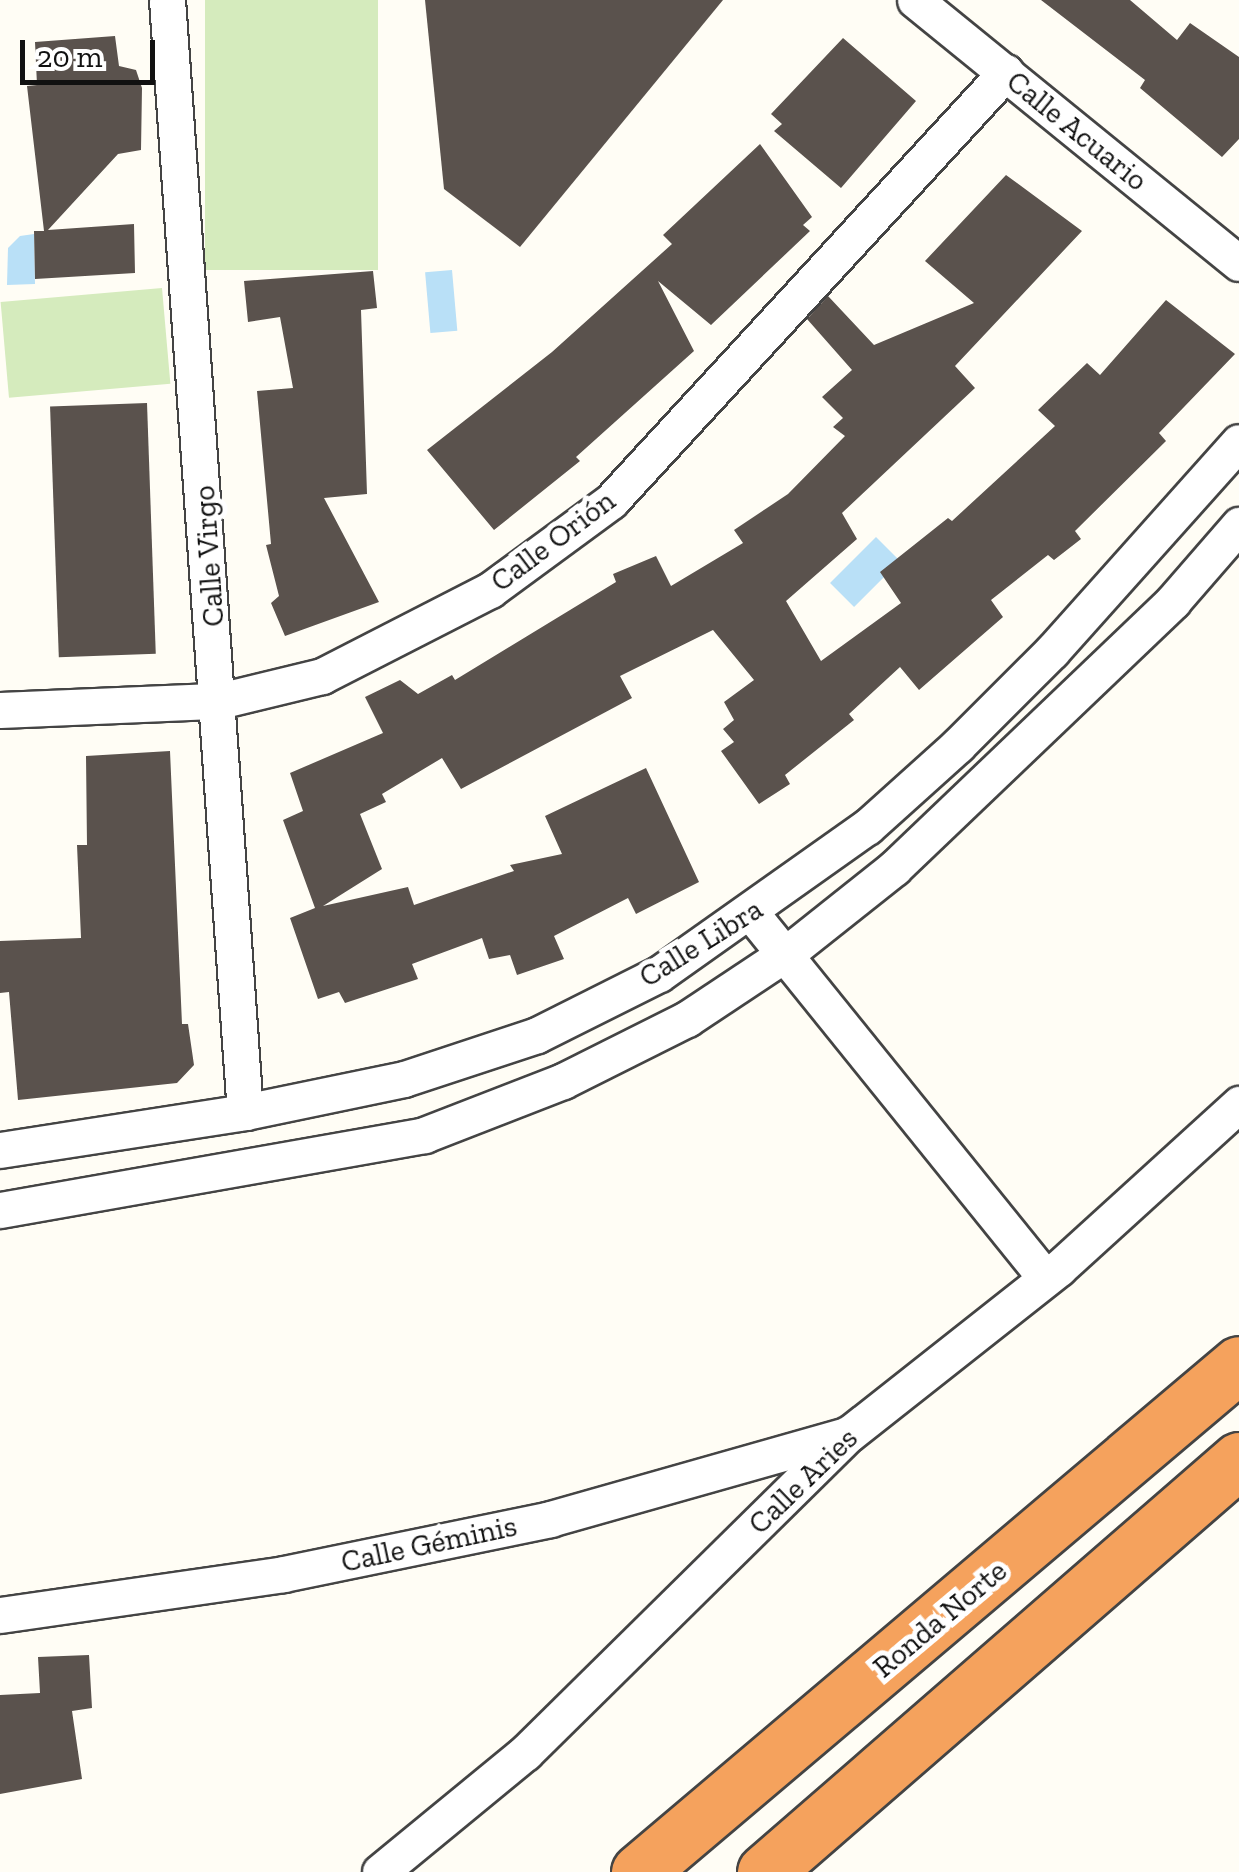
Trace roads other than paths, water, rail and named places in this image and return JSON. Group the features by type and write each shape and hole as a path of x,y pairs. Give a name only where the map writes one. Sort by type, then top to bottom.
{"highway":[{"name":"Ronda Norte","path":"639,1872 1239,1364"},
{"path":"765,1872 1239,1460"}],"street":[{"name":"Calle Virgo","path":"168,0 245,1112"},
{"name":"Calle Acuario","path":"915,0 1239,263"},
{"name":"Calle Orión","path":"0,710 219,700 322,676 382,649 490,590 611,502 1006,72"},
{"name":"Calle Libra","path":"0,1150 245,1112 404,1078 537,1035 659,974 751,913 867,827 958,745 1052,651 1239,442"},
{"name":"Calle Libra","path":"0,1210 424,1135 599,1064 688,1019 784,955 992,780 1173,600 1239,525"},
{"path":"751,913 1046,1278"},
{"name":"Calle Aries","path":"380,1872 525,1753 850,1434 1046,1278 1239,1104"},
{"name":"Calle Géminis","path":"0,1614 283,1574 550,1520 850,1434"}],"water":[{"path":"34,234 35,284 7,285 8,248 20,236"},
{"path":"452,270 457,331 430,333 425,272"},
{"path":"876,537 900,561 854,607 830,583"}]}
